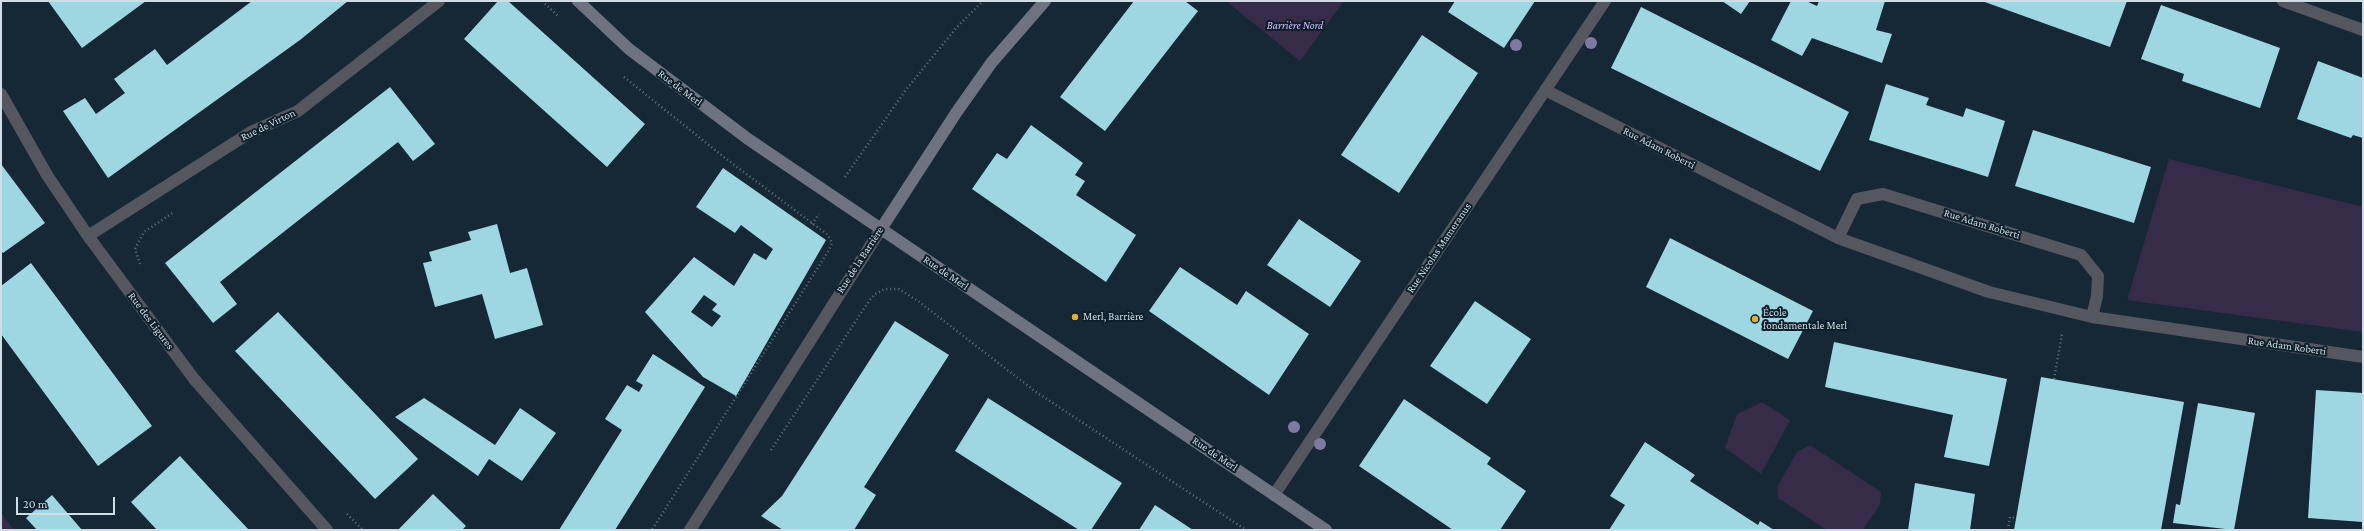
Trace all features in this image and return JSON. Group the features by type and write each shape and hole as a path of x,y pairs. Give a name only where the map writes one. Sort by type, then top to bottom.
{"main road":[{"name":"Rue de Merl","path":"578,1 629,49 748,139 1326,530"},
{"name":"Rue de la Barrière","path":"880,229 956,113 992,62 1045,1"}],"street":[{"name":"Rue de Virton","path":"88,236 250,132 298,111 439,1"},
{"name":"Rue Nicolas Mameranus","path":"1274,494 1604,1"},
{"path":"2283,1 2363,30"},
{"name":"Rue Adam Roberti","path":"1545,90 1838,238 1989,292 2092,317 2363,357"},
{"name":"Rue des Ligures","path":"1,94 47,175 88,236 194,379 327,530"},
{"name":"Rue Adam Roberti","path":"1838,238 1857,199 1883,194 2081,255 2098,276 2097,296 2092,317"},
{"name":"Rue de la Barrière","path":"690,530 880,229"}],"path":[{"path":"542,1 559,17"},
{"path":"812,224 905,91 958,27 983,1"},
{"path":"623,76 725,158 828,235 832,243 652,530"},
{"path":"141,268 135,249 144,232 176,210"},
{"path":"769,454 874,294 885,289 899,289 918,301 1036,392 1246,530"},
{"path":"2054,379 2060,346"},
{"path":"342,509 363,530"},
{"path":"2008,530 2010,517 2016,518"}],"green space":[{"name":"Barrière Nord","path":"1226,1 1344,1 1300,61"},
{"path":"2169,159 2363,207 2363,332 2127,300"},
{"path":"1762,402 1790,420 1761,474 1725,448 1737,414"},
{"path":"1810,445 1881,492 1880,504 1863,530 1827,530 1778,498 1778,485 1797,452"},
{"path":"1,513 14,530 1,530"}],"building":[{"path":"48,1 146,1 82,48"},
{"path":"252,1 348,1 300,40 108,178 63,111 85,98 96,114 125,93 114,79 155,49 167,65"},
{"path":"498,1 508,1 645,124 607,167 464,39"},
{"path":"1134,1 1185,1 1198,11 1105,131 1060,97"},
{"path":"1455,1 1535,1 1504,48 1448,12"},
{"path":"1722,1 1750,1 1741,14"},
{"path":"1791,1 1806,1 1817,6 1819,1 1885,1 1876,30 1892,34 1882,63 1812,38 1802,56 1771,40"},
{"path":"1982,1 2127,1 2110,47"},
{"path":"2161,5 2280,48 2260,108 2182,81 2184,74 2141,59"},
{"path":"1641,7 1849,112 1820,171 1611,68"},
{"path":"1422,35 1478,73 1399,193 1341,155"},
{"path":"2318,61 2363,78 2363,138 2353,135 2351,138 2297,119"},
{"path":"1886,84 1929,98 1926,105 1963,117 1966,108 2005,121 1988,177 1869,140"},
{"path":"390,87 435,144 413,161 398,142 220,282 237,304 213,323 165,263"},
{"path":"1031,125 1083,163 1075,175 1085,181 1076,195 1136,235 1106,282 972,189 997,153 1007,159"},
{"path":"2033,130 2151,167 2134,223 2015,186"},
{"path":"1,164 45,223 3,253 1,251"},
{"path":"723,168 826,240 736,396 703,377 645,312 694,257 734,286 754,253 766,260 773,249 741,225 735,233 696,207","holes":["704,295 717,304 712,310 721,316 712,327 691,312"]},
{"path":"1299,219 1361,261 1330,307 1267,265"},
{"path":"497,224 510,273 527,268 543,325 495,339 482,294 435,307 423,263 432,261 429,252 471,240 468,232"},
{"path":"1670,238 1813,311 1788,359 1646,287"},
{"path":"31,263 152,426 98,466 1,334 1,286"},
{"path":"1180,267 1237,305 1246,291 1309,334 1269,395 1149,311"},
{"path":"1475,301 1531,339 1487,404 1430,366"},
{"path":"278,312 418,459 375,499 235,351"},
{"path":"895,321 949,355 864,487 876,495 854,530 783,530 761,516 782,496"},
{"path":"1834,342 2007,379 1989,466 1944,457 1953,415 1825,387"},
{"path":"653,354 705,387 615,530 559,530 622,430 605,419 627,385 639,392 643,385 636,381"},
{"path":"2041,377 2184,402 2161,530 2014,530"},
{"path":"2316,390 2363,393 2363,522 2308,518"},
{"path":"424,398 495,445 520,408 556,433 522,481 489,459 478,476 395,417"},
{"path":"988,398 1122,483 1091,530 1079,530 955,451"},
{"path":"1404,399 1491,458 1487,464 1526,491 1500,530 1453,530 1359,466"},
{"path":"2198,403 2255,413 2234,530 2173,523 2176,504 2180,505"},
{"path":"1645,442 1695,475 1690,481 1758,525 1760,521 1774,530 1609,530 1625,505 1610,496"},
{"path":"180,456 249,530 157,530 131,502"},
{"path":"1915,483 1975,494 1970,530 1908,530"},
{"path":"433,494 466,526 462,530 398,530"},
{"path":"52,495 82,530 37,530 26,518"},
{"path":"1155,505 1187,526 1193,530 1139,530"}],"place":[{"name":"Merl, Barrière","path":"1075,317"},
{"name":"École fondamentale Merl","path":"1755,319"}]}
